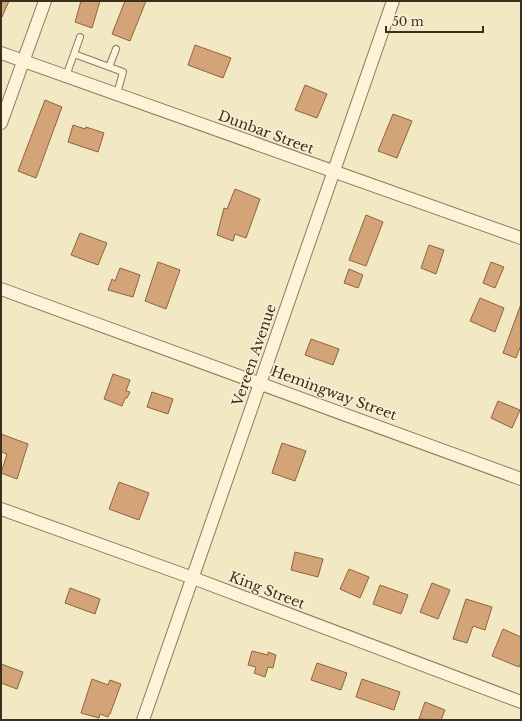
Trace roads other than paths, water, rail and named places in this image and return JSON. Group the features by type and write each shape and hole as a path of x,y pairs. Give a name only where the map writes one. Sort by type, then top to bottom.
{"street":[{"path":"1,124 45,1"},
{"name":"Vereen Avenue","path":"143,720 393,1"},
{"name":"Dunbar Street","path":"1,53 334,173 521,238"},
{"name":"Hemingway Street","path":"1,289 260,382 521,479"},
{"name":"King Street","path":"1,509 193,578 521,702"}],"lane":[{"path":"66,76 80,37"},
{"path":"109,67 116,49"},
{"path":"74,54 123,72 117,94"}]}
